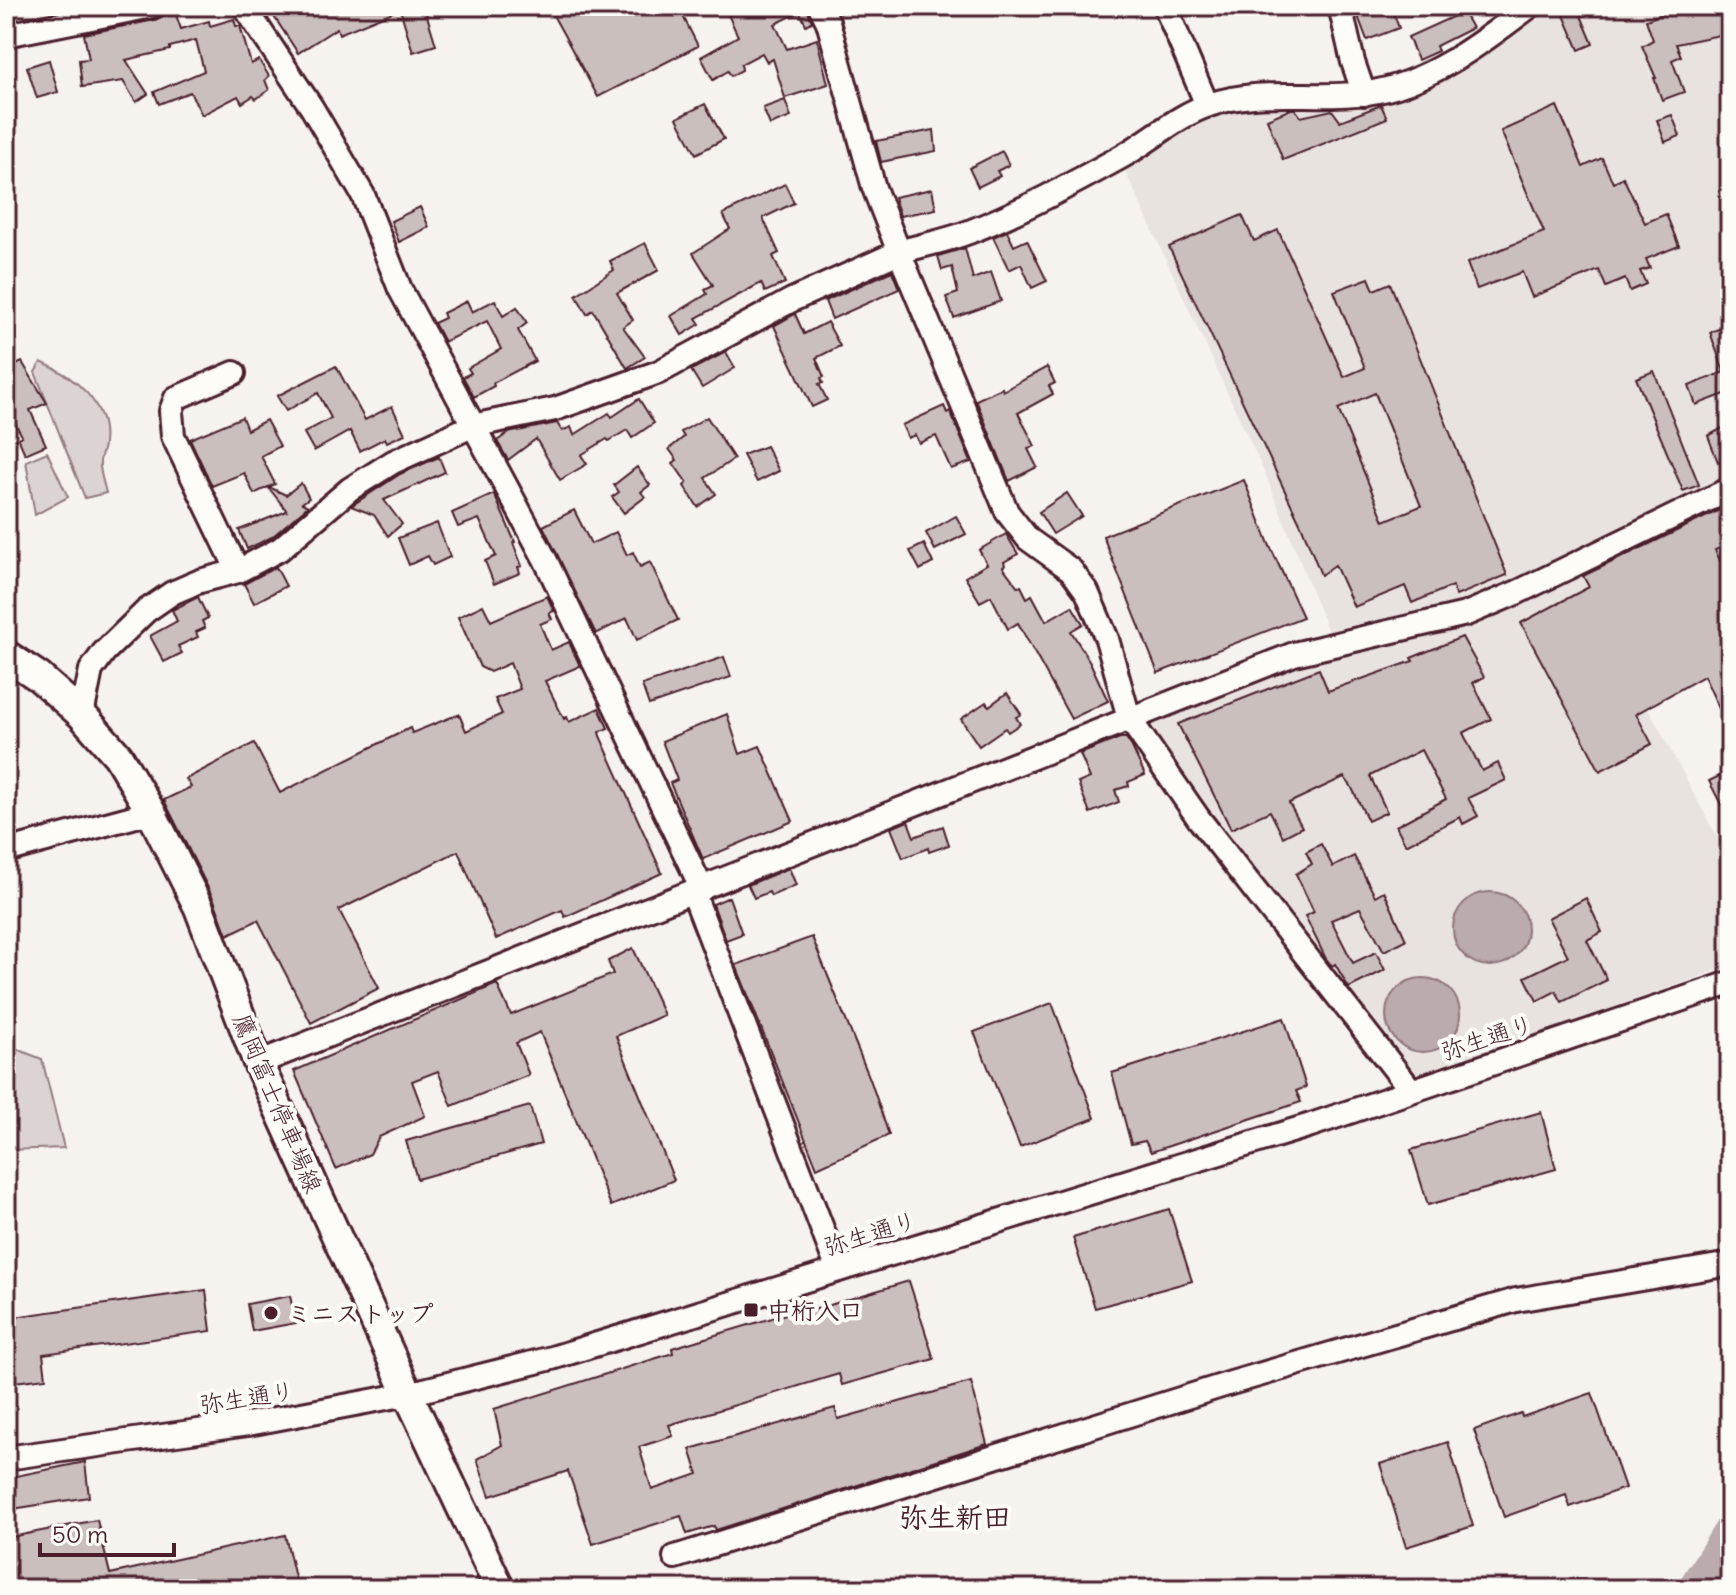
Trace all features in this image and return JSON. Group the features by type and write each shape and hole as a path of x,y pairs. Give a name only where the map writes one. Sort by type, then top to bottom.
{"main road":[{"name":"鷹岡富士停車場線","path":"6,655 39,677 82,715 118,756 151,812 199,908 258,1063 500,1589"}],"street":[{"path":"6,35 152,6"},
{"path":"244,6 312,108 363,195 400,289 545,559 698,890 838,1270"},
{"path":"820,6 828,22 874,188 1007,512 1028,539 1071,570 1087,592 1107,639 1129,718 1199,819 1411,1090"},
{"path":"1165,6 1207,105"},
{"path":"1340,6 1364,94"},
{"path":"82,715 91,670 129,625 172,593 200,581 238,571 280,549 350,489 393,462 472,426 555,409 659,372 792,300 899,252 967,233 1012,213 1119,158 1207,105 1253,96 1364,94 1403,83 1433,71 1499,30 1530,6"},
{"path":"234,373 176,398 171,411 173,436 183,460 238,571"},
{"path":"258,1063 1294,654 1466,614 1730,489"},
{"path":"6,851 151,812"},
{"name":"弥生通り","path":"6,1458 248,1424 408,1394 552,1358 1311,1125 1730,983"},
{"path":"675,1557 1231,1383 1516,1300 1730,1264"}],"shaded area":[{"path":"1522,6 1714,6 1730,67 1730,477 1690,495 1578,563 1648,708 1730,861 1730,966 1412,1078 1129,718 1329,634 1266,476 1119,158 1195,112 1389,97"},
{"path":"41,362 77,383 101,416 104,446 100,466 106,493 85,498 35,372"},
{"path":"47,452 68,497 35,515 26,461"},
{"path":"1490,892 1511,898 1521,908 1527,929 1521,950 1511,960 1490,966 1469,960 1459,950 1453,929 1459,908 1469,898"},
{"path":"1423,978 1444,984 1454,994 1460,1015 1454,1036 1444,1046 1423,1052 1402,1046 1392,1036 1386,1015 1392,994 1402,984"},
{"path":"6,1045 42,1059 64,1148 6,1150"}],"building":[{"path":"287,6 303,6 309,15 332,6 424,6 436,45 413,52 400,9 339,34 337,28 298,53 273,15"},
{"path":"548,6 678,6 698,46 598,97"},
{"path":"724,6 806,6 812,22 806,25 800,12 775,24 787,49 817,39 828,84 785,98 773,59 767,62 762,53 741,64 742,70 731,76 728,71 713,80 701,57 738,36"},
{"path":"1391,6 1399,28 1367,40 1358,16"},
{"path":"1560,6 1577,6 1593,44 1579,50"},
{"path":"1697,6 1699,13 1730,7 1730,33 1676,44 1681,56 1672,60 1684,92 1662,100 1642,46 1653,40 1646,20 1677,9"},
{"path":"1463,12 1472,28 1436,46 1438,51 1418,60 1408,37"},
{"path":"176,15 181,29 209,21 210,26 234,19 236,26 240,26 251,64 259,60 269,76 265,80 269,90 256,99 253,96 242,103 238,96 202,115 190,92 159,104 154,92 204,71 196,40 170,47 170,50 126,60 148,94 136,102 123,81 82,87 79,60 89,59 84,34"},
{"path":"49,60 58,92 37,98 27,67"},
{"path":"785,100 791,117 770,125 763,108"},
{"path":"705,104 724,139 696,154 677,118"},
{"path":"1381,105 1387,118 1283,160 1267,119 1291,109 1295,109 1301,117 1332,110 1340,121"},
{"path":"1557,106 1583,167 1602,158 1613,183 1623,177 1645,223 1666,214 1679,246 1646,259 1650,268 1640,271 1646,284 1630,291 1625,279 1606,287 1599,270 1532,297 1522,272 1477,289 1467,263 1544,232 1501,131"},
{"path":"1672,115 1680,136 1665,142 1657,120"},
{"path":"934,130 936,151 881,162 876,141"},
{"path":"1002,151 1009,165 997,171 1000,176 978,187 969,168"},
{"path":"785,184 794,203 763,218 779,253 773,256 785,283 765,292 761,283 696,318 700,324 682,335 671,316 707,294 705,289 713,285 693,253 730,229 723,214"},
{"path":"932,189 936,209 900,216 894,197"},
{"path":"420,207 429,227 399,242 391,221"},
{"path":"1242,215 1254,241 1278,230 1344,377 1365,368 1334,291 1369,278 1374,290 1390,283 1507,575 1456,596 1452,586 1412,603 1405,586 1354,607 1335,565 1321,575 1302,527 1169,247","holes":["1375,393 1421,506 1384,521 1338,409"]},
{"path":"1007,231 1014,246 1027,240 1047,281 1032,288 1021,264 1009,270 993,237"},
{"path":"645,243 659,270 617,293 633,320 623,327 645,357 627,368 593,310 587,314 576,295 614,270 610,261"},
{"path":"965,248 973,279 991,272 1001,301 954,318 946,297 958,293 952,267 942,270 938,256"},
{"path":"892,271 899,289 832,319 825,301"},
{"path":"495,300 503,316 517,307 527,323 518,330 535,361 493,383 494,386 474,397 463,377 471,373 468,368 501,349 487,321 444,342 434,323 445,318 443,313 467,301 472,312"},
{"path":"795,314 804,334 827,322 840,346 816,358 824,377 821,378 823,383 819,384 827,400 812,407 774,326"},
{"path":"1730,325 1730,392 1696,405 1689,386 1724,372 1710,332"},
{"path":"726,352 735,368 702,388 691,370"},
{"path":"22,362 47,403 30,410 46,445 25,454 18,438 22,436 6,406 6,370"},
{"path":"336,366 365,420 392,406 405,434 387,442 385,438 360,451 350,431 314,451 304,433 331,418 318,393 286,411 277,396"},
{"path":"1047,367 1055,383 1049,386 1053,394 1018,413 1035,446 1028,449 1037,467 1009,481 976,400 1002,388 1003,391"},
{"path":"1654,371 1699,485 1683,491 1636,378"},
{"path":"639,399 654,423 632,438 627,430 609,441 607,439 581,455 587,464 560,480 536,439 508,460 497,441 508,433 557,423 562,431 571,427 574,435 609,413 612,417"},
{"path":"944,406 947,413 950,411 971,462 951,469 936,436 919,443 915,435 908,438 902,425"},
{"path":"242,417 247,430 266,420 280,446 261,456 275,484 269,487 286,495 301,483 309,498 302,503 308,506 272,537 247,549 239,530 287,511 268,487 254,494 244,473 212,486 190,439"},
{"path":"707,417 734,459 705,478 716,494 698,507 684,486 687,483 673,463 677,460 669,449 684,437 681,432"},
{"path":"1730,424 1730,455 1718,462 1708,436"},
{"path":"766,446 779,471 757,482 743,455"},
{"path":"439,457 445,472 384,500 402,524 388,536 374,515 351,506 400,474"},
{"path":"637,467 650,485 641,492 645,497 624,513 612,497 619,492 614,485"},
{"path":"1244,480 1303,617 1158,673 1103,536"},
{"path":"1067,493 1082,516 1053,534 1039,512"},
{"path":"494,494 522,566 518,567 520,573 494,584 485,561 496,556 479,519 458,527 452,513"},
{"path":"1724,508 1730,519 1730,544 1715,550 1730,581 1730,662 1719,668 1730,692 1730,732 1704,676 1636,714 1652,744 1600,771 1521,623 1589,587 1583,576"},
{"path":"574,510 591,544 616,532 627,555 633,552 640,567 650,562 678,620 637,640 627,618 596,634 543,526"},
{"path":"956,516 966,534 935,550 926,533"},
{"path":"437,523 450,557 433,565 428,556 409,565 398,538"},
{"path":"1006,534 1018,554 1004,562 1003,567 1018,587 1021,586 1027,598 1032,595 1046,621 1072,606 1083,624 1071,631 1108,701 1071,719 1018,623 1008,629 991,596 980,602 965,577 987,564 979,550"},
{"path":"924,544 933,563 920,570 910,551"},
{"path":"276,567 286,586 254,603 244,584"},
{"path":"547,596 554,611 549,613 552,619 540,624 551,650 569,642 580,666 545,681 564,719 567,717 569,722 599,708 608,728 599,732 600,736 662,873 565,917 562,910 496,939 458,851 339,910 379,988 311,1023 258,920 227,935 214,900 164,800 191,787 186,779 254,743 280,793 410,728 412,733 459,714 466,731 502,714 495,699 520,689 510,663 490,672 480,667 458,617 483,605 491,621"},
{"path":"198,597 208,618 202,621 205,628 196,632 198,637 178,646 182,653 164,662 150,636 177,621 172,610"},
{"path":"1462,637 1484,677 1473,683 1491,719 1463,733 1482,771 1498,763 1506,780 1468,798 1478,816 1463,824 1460,817 1406,845 1396,826 1446,799 1421,750 1370,776 1387,812 1368,821 1344,777 1289,803 1302,827 1283,837 1270,811 1231,829 1178,724 1319,669 1328,691 1413,661 1411,658"},
{"path":"724,657 731,677 649,705 642,685"},
{"path":"1007,693 1021,714 1016,717 1020,724 1008,732 1005,728 979,746 961,719 986,702 989,706"},
{"path":"727,714 740,754 760,746 793,821 703,859 670,783 677,780 662,741"},
{"path":"1126,738 1145,775 1128,782 1129,786 1115,790 1119,802 1090,813 1078,783 1090,778 1080,754"},
{"path":"1730,771 1730,822 1709,781"},
{"path":"908,821 914,837 943,826 949,845 929,852 928,848 903,858 891,828"},
{"path":"1321,844 1333,867 1354,856 1375,896 1384,891 1406,940 1384,951 1360,908 1331,920 1353,963 1376,952 1385,970 1349,988 1335,964 1332,966 1326,959 1305,916 1314,912 1296,874 1312,864 1306,852"},
{"path":"789,868 796,885 771,896 769,892 754,898 748,885"},
{"path":"729,897 742,934 726,940 713,904"},
{"path":"1586,898 1602,932 1587,940 1607,980 1562,1002 1556,991 1537,1001 1525,977 1568,956 1548,918"},
{"path":"812,937 870,1079 889,1135 817,1168 736,965"},
{"path":"633,948 664,1015 616,1036 674,1180 611,1206 540,1032 516,1043 529,1075 452,1106 438,1071 412,1081 425,1116 379,1137 370,1154 336,1169 294,1071 497,984 511,1015 613,974 608,961"},
{"path":"1052,1003 1095,1118 1020,1147 974,1032"},
{"path":"1284,1018 1306,1087 1296,1091 1301,1102 1151,1152 1145,1141 1131,1144 1112,1073"},
{"path":"530,1106 541,1144 417,1179 406,1141"},
{"path":"1541,1112 1556,1169 1428,1205 1411,1150"},
{"path":"1169,1209 1192,1281 1095,1308 1073,1238"},
{"path":"909,1281 934,1359 842,1385 839,1374 669,1425 673,1436 639,1447 652,1490 698,1474 690,1449 835,1408 838,1419 971,1382 987,1444 716,1530 714,1526 687,1534 681,1516 593,1544 568,1471 490,1496 477,1459 502,1445 494,1409 673,1353 672,1348"},
{"path":"206,1290 211,1331 43,1354 46,1378 6,1383 6,1318"},
{"name":"ミニストップ","path":"290,1296 296,1323 252,1331 247,1304"},
{"path":"1592,1393 1625,1488 1570,1507 1566,1495 1504,1517 1474,1430"},
{"path":"1448,1442 1473,1526 1406,1547 1380,1464"},
{"path":"85,1462 89,1497 6,1510 6,1478"},
{"path":"97,1520 110,1574 285,1535 296,1582 289,1589 10,1589 6,1577 6,1538"}],"waterway":[{"path":"1693,1589 1730,1530"}],"place":[{"name":"中桁入口","path":"751,1310"},
{"name":"ミニストップ","path":"271,1313"}],"district":[{"name":"弥生新田","path":"955,1517"}]}
